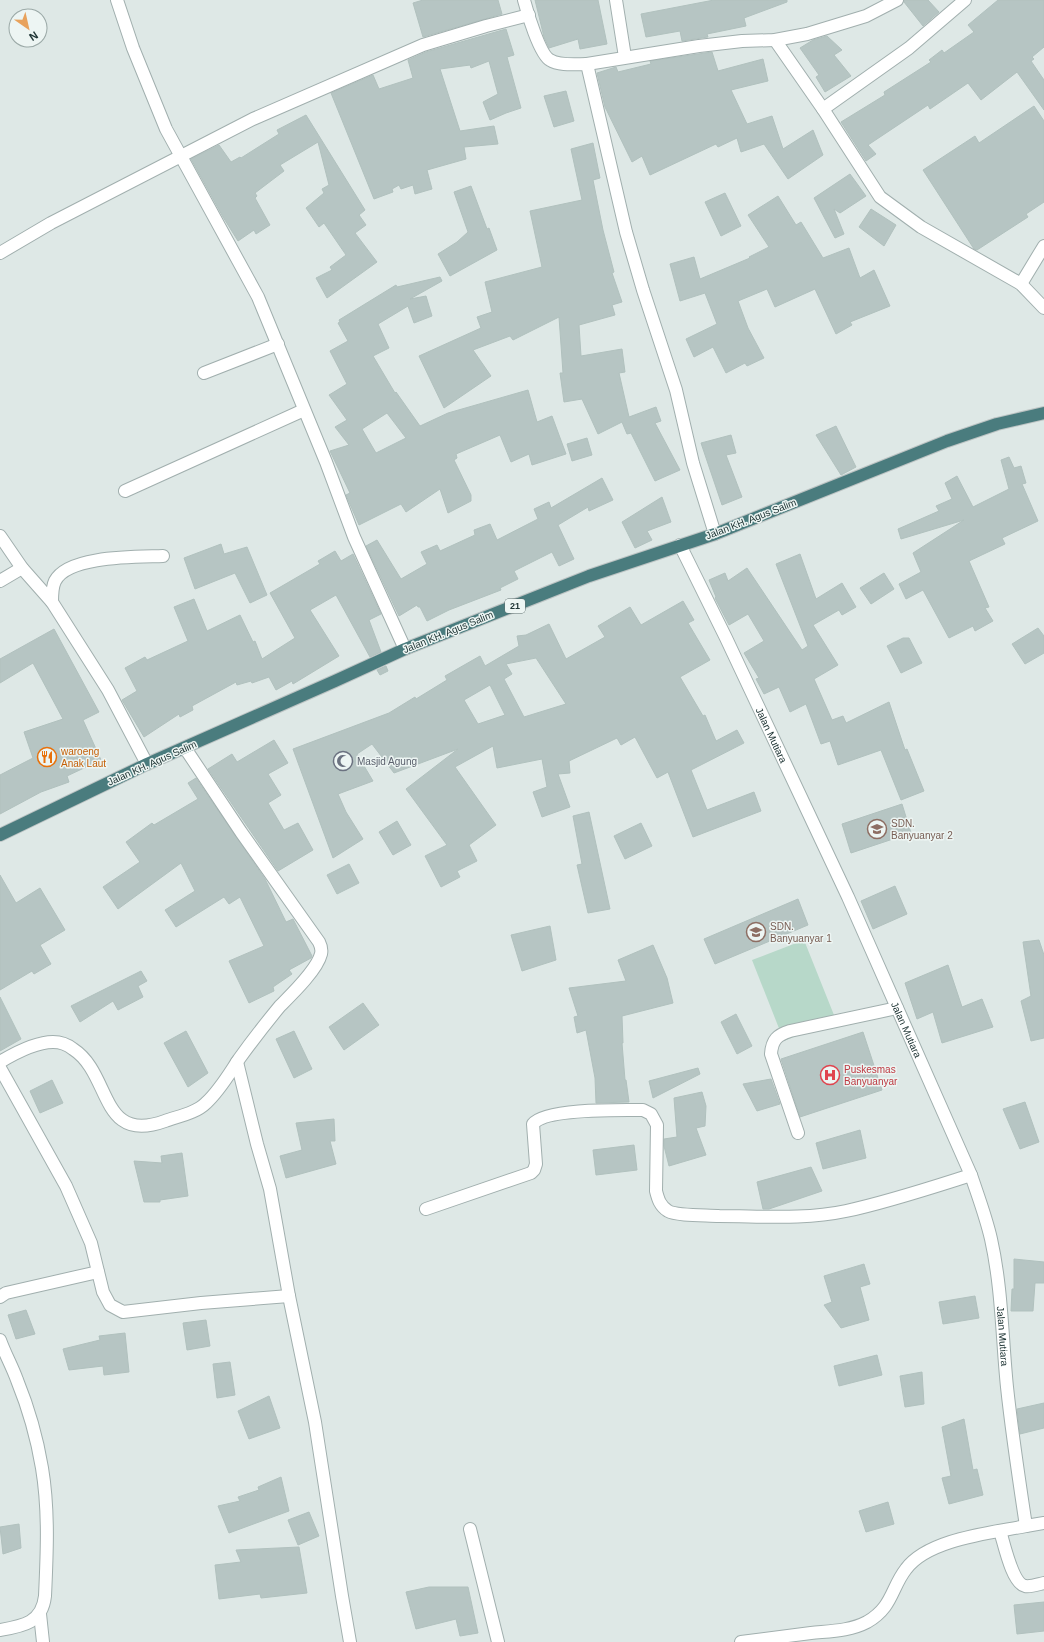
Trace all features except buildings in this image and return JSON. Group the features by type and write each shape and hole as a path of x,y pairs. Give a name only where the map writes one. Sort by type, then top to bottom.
{"highway":[{"name":"Jalan KH. Agus Salim","path":"0,835 147,764 405,649 589,576 715,534 947,441 997,424 1044,413"}],"street":[{"path":"117,0 133,48 166,129 258,297 326,462 354,537 405,649"},
{"path":"524,0 541,48 550,60 564,64 587,64 625,57 728,43 775,40 807,34 866,16 897,0"},
{"path":"616,0 625,57"},
{"path":"823,109 910,48 965,0"},
{"path":"0,253 51,223 253,119 422,45 529,15"},
{"path":"775,40 823,109 880,197 921,227 1021,284 1044,308"},
{"path":"587,64 626,232 643,290 676,390 693,463 715,534"},
{"path":"1021,284 1044,246"},
{"path":"204,373 278,344"},
{"path":"125,491 304,410"},
{"path":"0,536 22,568 52,602 108,690 147,764"},
{"name":"Jalan Mutiara","path":"680,546 726,638 848,897 971,1175 980,1200 991,1240 997,1273 1004,1331 1011,1422 1026,1526"},
{"path":"52,602 55,582 65,571 76,566 90,561 163,556"},
{"path":"0,581 22,568"},
{"path":"0,1062 14,1054 35,1046 52,1042 58,1042 69,1046 79,1052 87,1061 117,1116 127,1124 145,1126 157,1124 192,1112 206,1104 227,1079 237,1062 272,1016 317,962 321,954 319,942 241,832 185,748"},
{"path":"798,1133 771,1054 775,1039 780,1034 790,1031 897,1008"},
{"path":"237,1062 257,1144 270,1189 289,1296 315,1422 350,1642"},
{"path":"0,1068 66,1186 91,1243 103,1292 110,1305 123,1312 201,1303 289,1296"},
{"path":"426,1209 531,1173 536,1164 532,1124 538,1118 564,1113 643,1110 651,1114 657,1125 656,1191 659,1203 668,1212 674,1213 694,1215 776,1217 845,1211 924,1190 971,1175"},
{"path":"0,1296 98,1272"},
{"path":"0,1340 17,1380 28,1412 42,1467 46,1502 47,1535 45,1596 44,1605 40,1614 34,1620 20,1626 0,1630"},
{"path":"741,1642 841,1630 867,1622 880,1612 889,1601 905,1570 922,1553 970,1537 1044,1523"},
{"path":"470,1529 498,1642"},
{"path":"1000,1531 1012,1571 1018,1582 1025,1586 1044,1583"},
{"path":"40,1614 43,1642"}],"green space":[{"path":"804,940 836,1020 784,1041 752,960"}],"place":[{"name":"waroeng Anak Laut","path":"47,757"},
{"name":"Masjid Agung","path":"343,761"},
{"name":"SDN. Banyuanyar 2","path":"877,829"},
{"name":"SDN. Banyuanyar 1","path":"756,932"},
{"name":"Puskesmas Banyuanyar","path":"830,1075"}]}
